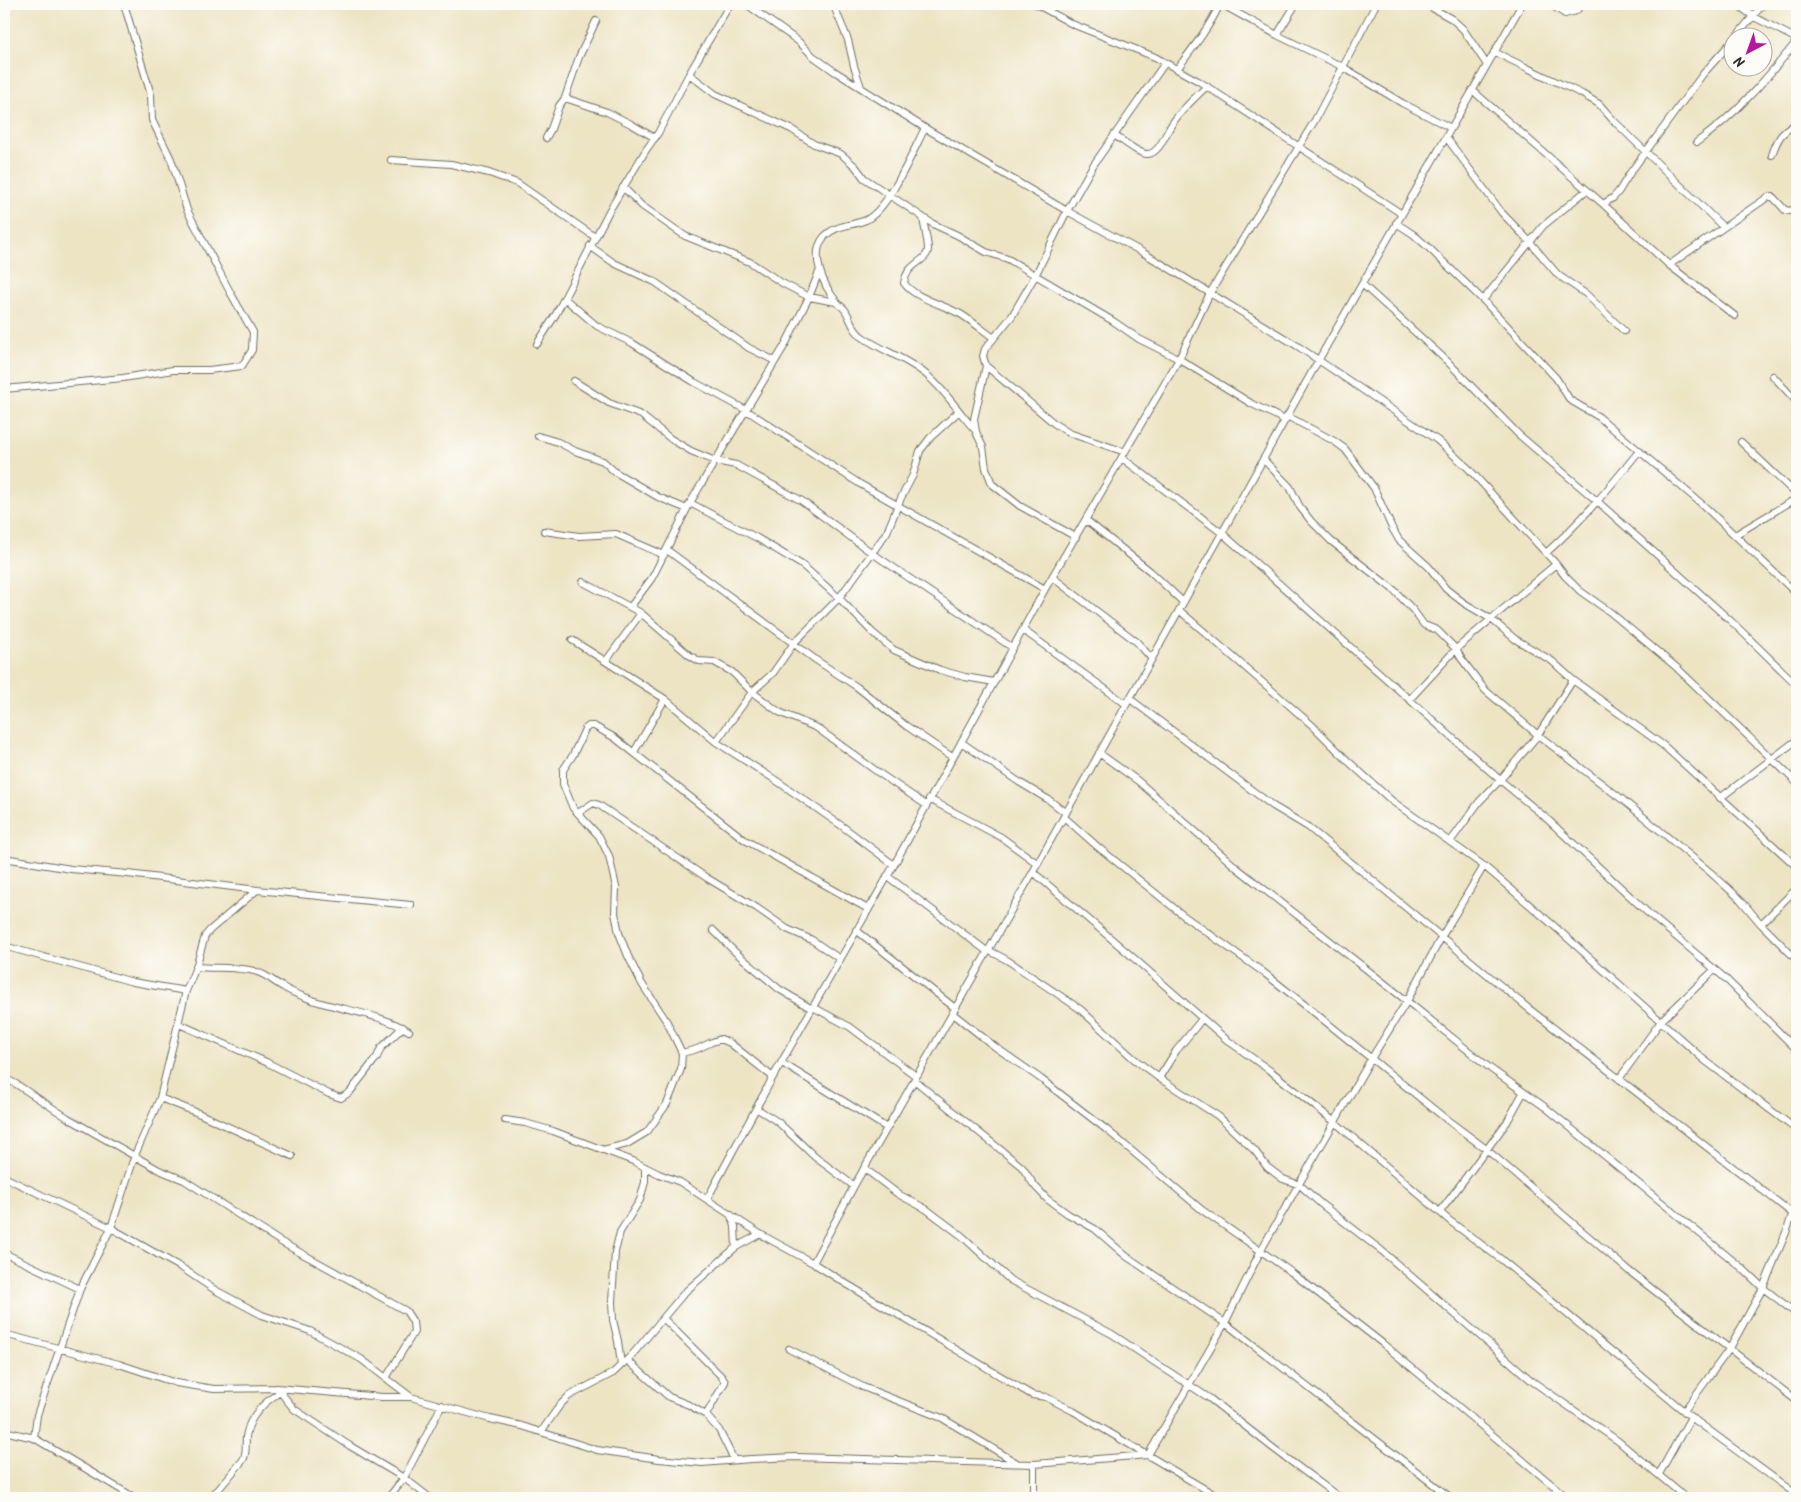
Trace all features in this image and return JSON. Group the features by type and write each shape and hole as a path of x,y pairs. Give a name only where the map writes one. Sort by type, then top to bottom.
{"street":[{"path":"4,389 123,378 173,370 209,370 242,366 252,350 253,332 187,210 171,160 152,120 151,95 124,4"},
{"path":"536,344 556,314 590,246 623,187 655,138 689,74 730,4"},
{"path":"746,4 798,41 813,56 924,128 1142,252 1296,345 1437,440 1468,468 1580,591 1610,612 1676,667 1797,783"},
{"path":"833,4 848,40 861,87"},
{"path":"1036,4 1072,24 1113,39 1165,63 1207,86 1402,214"},
{"path":"1177,69 1204,33 1220,4 1277,35 1343,67 1402,103 1450,128"},
{"path":"1277,35 1296,4"},
{"path":"708,1199 773,1076 894,865 1052,577 1179,359 1210,293 1299,147 1376,4"},
{"path":"1425,4 1452,19 1463,29 1487,65"},
{"path":"814,1263 864,1168 1038,864 1396,223 1522,4"},
{"path":"1550,4 1565,14 1576,11 1582,4"},
{"path":"1697,142 1715,129 1760,86 1797,41 1754,17 1737,4"},
{"path":"1744,28 1763,4"},
{"path":"546,138 565,98 578,57 596,21"},
{"path":"1603,204 1613,198 1619,191 1702,74 1724,49"},
{"path":"1494,52 1599,104 1723,227"},
{"path":"976,432 974,419 986,366 983,356 985,348 1012,316 1092,167 1165,63"},
{"path":"689,74 715,94 791,129 814,144 841,154 855,166 864,178 933,224 986,252 1008,259 1113,321 1139,339 1179,359 1252,404 1334,441 1345,449 1374,488 1399,540 1429,567 1446,589 1515,638 1552,661 1573,680 1664,746 1797,868"},
{"path":"1114,134 1140,152 1152,153 1172,123 1207,86"},
{"path":"1472,90 1603,204 1669,265 1735,316"},
{"path":"565,98 607,112 655,138"},
{"path":"1772,155 1777,139 1784,131 1797,122"},
{"path":"924,128 889,195 877,210 866,220 837,228 824,237 817,252 819,272 836,302 844,310 853,328 860,335 927,375 943,390 958,412 976,432 984,446 986,468 992,484 1020,506 1076,537"},
{"path":"1446,137 1502,213 1530,242 1558,276 1586,294 1624,331"},
{"path":"391,160 451,164 489,173 517,183 595,237"},
{"path":"623,187 642,206 685,236 750,262 782,283 809,297 836,302"},
{"path":"1483,300 1543,226 1587,190"},
{"path":"1669,265 1768,197 1772,197 1784,210 1790,211 1797,208"},
{"path":"923,218 928,250 924,258 909,269 904,283 908,288 921,296 961,314 994,338"},
{"path":"1396,223 1429,248 1483,300 1556,378 1570,400 1600,417 1703,505 1797,594"},
{"path":"590,246 614,263 655,282 750,348 775,361"},
{"path":"631,606 652,578 689,506 775,361 809,297 819,272"},
{"path":"1362,284 1446,360 1518,434 1598,501 1732,622 1797,685"},
{"path":"564,298 597,326 632,343 694,382 746,410 897,506 1046,588"},
{"path":"986,366 1062,429 1126,452"},
{"path":"1773,376 1797,402"},
{"path":"574,380 609,403 641,414 671,439 691,451 715,461 736,465 802,501 872,553 1013,648"},
{"path":"716,742 752,692 778,668 794,643 839,598 872,553 887,532 897,506 913,475 920,451 930,438 958,412"},
{"path":"538,436 558,442 575,451 603,461 615,472 658,497 689,506 757,538 802,566 839,598 873,633 894,650 940,670 965,678 994,682"},
{"path":"1735,535 1797,497 1741,442"},
{"path":"1546,553 1598,501 1639,451"},
{"path":"1122,458 1222,533 1500,780 1545,817 1636,902 1726,979 1797,1050"},
{"path":"1263,459 1284,479 1300,507 1331,541 1394,590 1424,625 1437,630 1456,649 1485,690 1538,735 1623,800 1710,872 1739,898 1761,924 1797,960"},
{"path":"1086,520 1150,571 1184,602"},
{"path":"544,531 579,536 616,534 665,552 816,660 857,686 905,725 952,757"},
{"path":"1410,699 1456,649 1556,564"},
{"path":"1052,577 1137,642 1152,659"},
{"path":"583,582 631,606 689,656 699,661 714,662 732,672 752,692 779,712 817,728 879,773 928,802 1001,837 1038,864"},
{"path":"1179,610 1313,726 1348,762 1392,801 1484,866 1703,1059 1797,1130"},
{"path":"606,661 641,613"},
{"path":"1023,630 1128,701 1274,806 1308,827 1528,1008 1795,1215"},
{"path":"572,640 665,699 716,742 774,779 894,865"},
{"path":"1450,842 1479,802 1538,735 1573,680"},
{"path":"634,752 665,699"},
{"path":"603,1150 627,1144 647,1132 667,1104 682,1069 682,1053 667,1022 642,984 622,941 615,913 616,888 610,856 599,836 573,808 563,784 563,770 573,755 585,729 589,726 594,726 634,752 744,840 868,909"},
{"path":"1720,798 1797,740"},
{"path":"961,742 1049,800 1098,847 1169,904 1263,972 1486,1149 1629,1271 1797,1401"},
{"path":"1099,753 1138,781 1237,868 1407,1000 1491,1069 1545,1107 1797,1314"},
{"path":"578,813 593,804 599,805 706,878 757,908 787,929 812,940 840,958"},
{"path":"4,858 71,869 412,905"},
{"path":"1148,1455 1224,1323 1261,1250 1484,866"},
{"path":"1033,872 1227,1040 1272,1072 1336,1123 1450,1221 1502,1260 1691,1417 1797,1495"},
{"path":"887,876 988,951 1007,960 1080,1009 1133,1058 1159,1078 1218,1116 1255,1151 1267,1167 1283,1179 1300,1185 1321,1204 1382,1251 1532,1381 1618,1441 1686,1498"},
{"path":"1761,924 1797,888"},
{"path":"34,1438 37,1414 80,1289 111,1228 135,1155 160,1098 186,992 205,936 257,890"},
{"path":"713,930 735,952 779,989 850,1027 915,1078 1022,1167 1034,1185 1047,1199 1068,1214 1096,1229 1126,1256 1224,1323 1451,1498"},
{"path":"856,930 994,1046 1100,1124 1202,1210 1261,1250 1382,1343 1568,1498"},
{"path":"4,946 133,982 186,992"},
{"path":"196,967 238,968 258,972 284,988 307,998 377,1017 409,1031"},
{"path":"1619,1079 1661,1021 1714,970"},
{"path":"1159,1078 1176,1052 1202,1019"},
{"path":"179,1024 266,1062 328,1094 340,1098 350,1092 381,1048 402,1027"},
{"path":"682,1053 721,1039 730,1043 773,1076"},
{"path":"782,1063 887,1128"},
{"path":"4,1078 68,1118 159,1170 184,1180 280,1242 406,1311 413,1322 414,1332 386,1378"},
{"path":"1440,1212 1507,1122 1523,1093"},
{"path":"160,1098 198,1113 292,1156"},
{"path":"756,1108 778,1122 815,1157 854,1186"},
{"path":"506,1120 525,1122 553,1131 680,1182 760,1234 814,1263 845,1284 1032,1395 1046,1397 1073,1411 1220,1498"},
{"path":"621,1365 618,1341 612,1320 615,1252 620,1232 640,1200 645,1182 645,1167"},
{"path":"864,1168 898,1194 926,1209 962,1236 1010,1280 1112,1334 1188,1384 1340,1498"},
{"path":"4,1177 111,1228 182,1268 215,1290 262,1314 310,1331 361,1359 411,1397"},
{"path":"1684,1411 1730,1348 1763,1288 1795,1215 1797,1200"},
{"path":"730,1214 735,1226 736,1247"},
{"path":"541,1432 560,1405 569,1396 613,1373 627,1360 685,1292 736,1247 760,1234"},
{"path":"4,1253 80,1289"},
{"path":"663,1318 725,1382 706,1415"},
{"path":"4,1334 138,1370 176,1383 214,1389 278,1390 382,1397 411,1397 541,1432 597,1450 702,1463 796,1457 1034,1464 1148,1455"},
{"path":"789,1349 863,1387 942,1418 1018,1464"},
{"path":"627,1360 670,1397 706,1415 719,1430 721,1438 734,1460"},
{"path":"278,1390 294,1409 350,1446 404,1478 430,1498"},
{"path":"207,1498 218,1490 243,1460 247,1432 255,1415 278,1390"},
{"path":"388,1498 404,1478 442,1405"},
{"path":"1659,1474 1691,1417"},
{"path":"4,1430 34,1438 135,1498"},
{"path":"1034,1464 1034,1498"}]}
